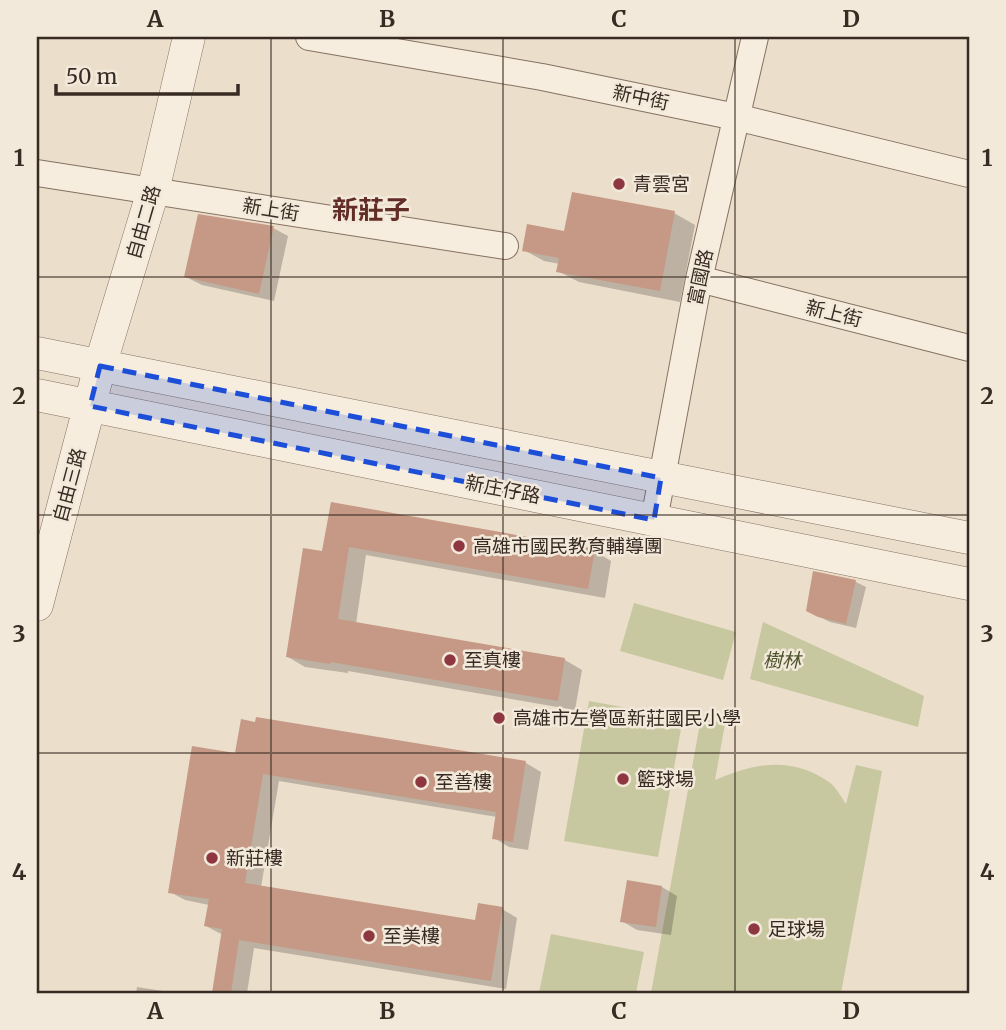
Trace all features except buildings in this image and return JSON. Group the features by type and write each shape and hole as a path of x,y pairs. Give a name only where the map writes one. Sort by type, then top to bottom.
{"street":[{"name":"自由二路","path":"90,406 153,191 189,37"},
{"name":"新中街","path":"309,37 542,77 736,117 969,174"},
{"name":"富國路","path":"654,520 699,279 755,37"},
{"name":"新上街","path":"37,173 505,246"},
{"name":"新上街","path":"699,279 969,348"},
{"path":"37,353 969,538"},
{"name":"新庄仔路","path":"37,395 969,584"},
{"name":"自由三路","path":"39,591 90,406"}],"highlighted area":[{"path":"100,366 661,478 654,520 90,406"}],"green space":[{"path":"634,603 736,632 723,680 620,651"},
{"name":"樹林","path":"763,622 924,696 918,727 750,679"},
{"name":"籃球場","path":"589,701 683,718 658,857 564,841"},
{"path":"701,718 725,724 715,780 758,766 787,765 801,768 829,782 846,804 856,765 882,771 841,993 651,993"},
{"path":"551,934 644,952 636,993 539,993"}],"place":[{"name":"青雲宮","path":"619,184"},
{"name":"高雄市國民教育輔導團","path":"459,546"},
{"name":"至真樓","path":"450,660"},
{"name":"高雄市左營區新莊國民小學","path":"499,718"},
{"name":"籃球場","path":"623,779"},
{"name":"至善樓","path":"421,782"},
{"name":"新莊樓","path":"212,858"},
{"name":"足球場","path":"754,929"},
{"name":"至美樓","path":"369,936"}],"district":[{"name":"新莊子","path":"371,210"}]}
